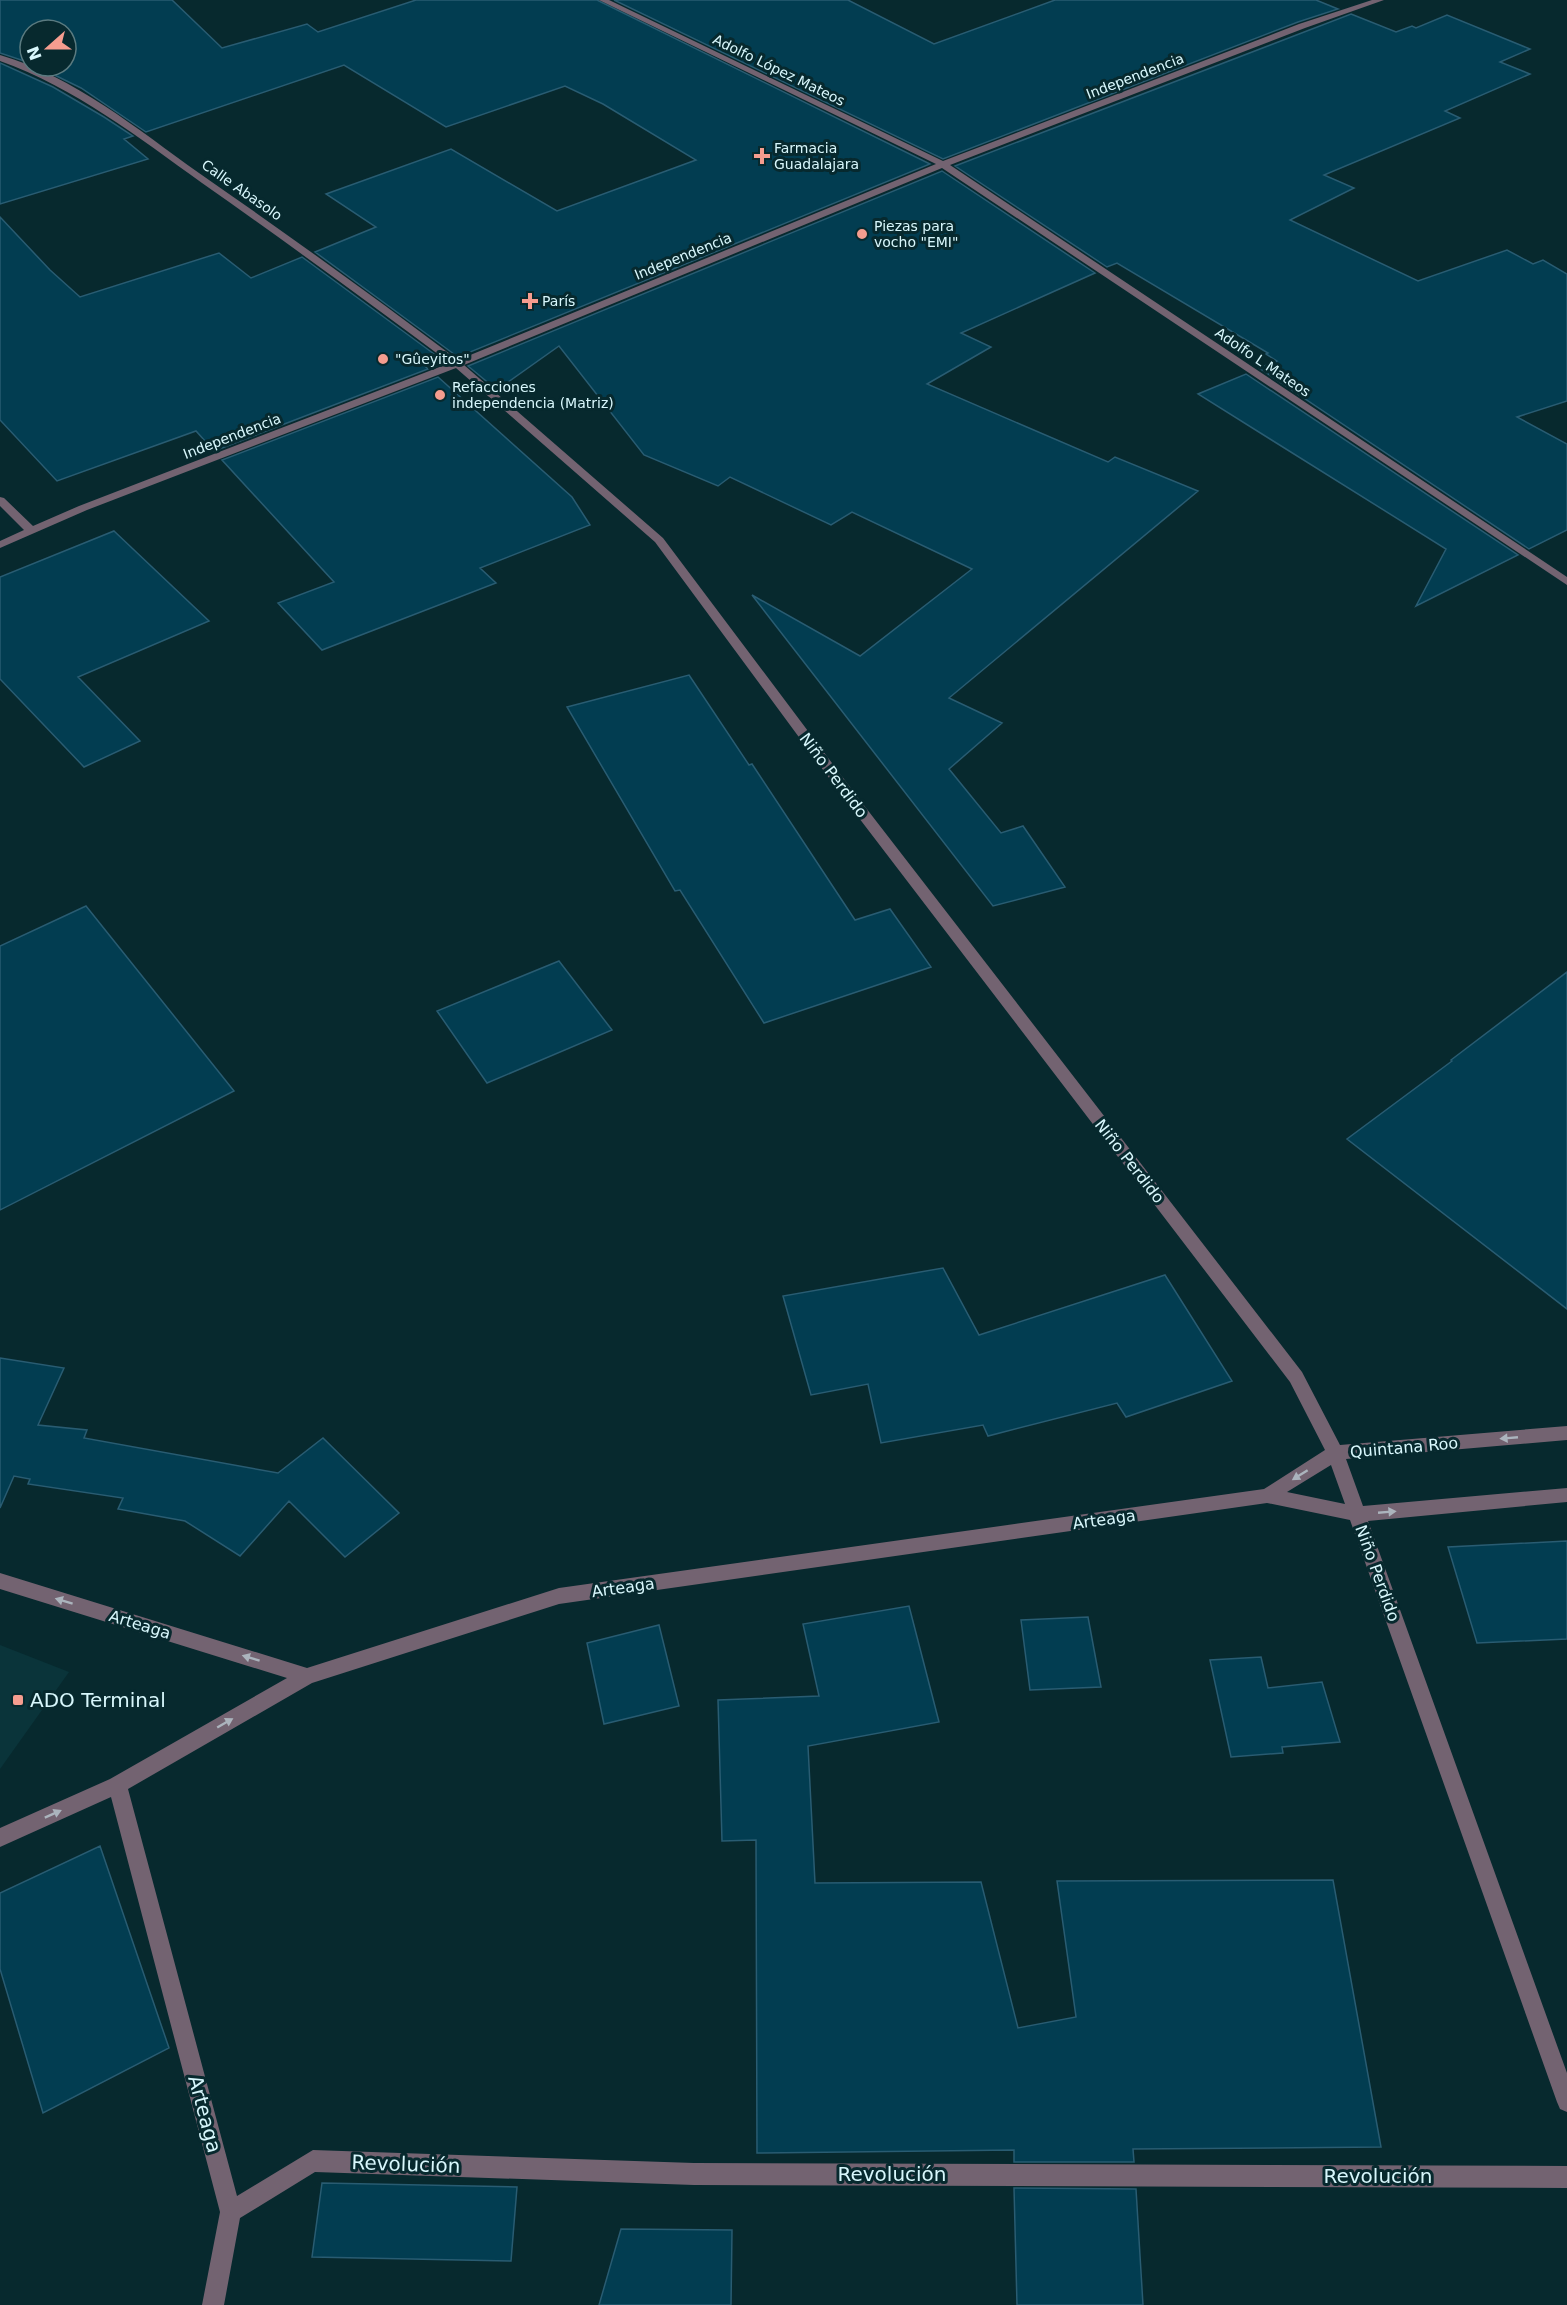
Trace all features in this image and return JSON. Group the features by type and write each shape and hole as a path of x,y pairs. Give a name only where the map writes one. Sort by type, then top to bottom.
{"street":[{"name":"Adolfo López Mateos","path":"603,0 943,164"},
{"name":"Independencia","path":"0,546 94,504 457,363 943,164 1302,26 1380,0"},
{"name":"Calle Abasolo","path":"0,58 25,67 89,99 358,288 457,363"},
{"name":"Adolfo L Mateos","path":"943,164 1567,582"},
{"name":"Niño Perdido","path":"457,363 659,540 851,798 1296,1377 1335,1453 1567,2102"},
{"path":"0,500 32,531"},
{"name":"Quintana Roo","path":"1267,1496 1335,1453 1567,1433"},
{"path":"1267,1496 1357,1514 1567,1495"},
{"name":"Arteaga","path":"0,1581 307,1676 559,1596 1267,1496"},
{"path":"0,1838 117,1785 307,1676"},
{"name":"Arteaga","path":"117,1785 231,2212 213,2305"},
{"name":"Revolución","path":"231,2212 313,2161 694,2174 1567,2177"}],"shaded area":[{"name":"ADO Terminal","path":"0,1645 69,1672 0,1769"}],"building":[{"path":"0,0 172,0 222,48 307,24 318,32 416,0 597,0 930,164 458,357 315,252 376,227 326,194 451,149 557,211 696,160 603,104 565,86 446,127 344,65 146,132 81,88 61,78 78,78 78,18 18,18 18,59 0,53"},
{"path":"614,0 848,0 934,44 1055,0 1316,0 1338,9 1298,22 943,159"},
{"path":"1351,14 1396,32 1412,26 1416,28 1447,15 1530,49 1500,62 1530,74 1445,111 1460,118 1324,175 1354,188 1290,220 1418,281 1507,250 1533,264 1543,260 1567,274 1567,401 1517,417 1567,444 1567,530 1529,549 1259,368 1277,361 1266,354 1268,353 1117,263 1107,267 955,166"},
{"path":"0,63 18,71 18,78 33,78 53,87 104,117 133,136 124,139 148,159 0,204"},
{"path":"942,171 1095,273 961,333 991,347 927,384 1108,462 1115,457 1198,491 949,698 1002,723 949,769 1001,833 1023,826 1065,887 993,906 752,595 860,656 972,569 852,512 831,525 730,477 718,486 644,455 559,346 497,390 468,366"},
{"path":"0,217 50,270 80,297 219,253 251,278 302,257 445,362 434,367 418,360 428,369 214,451 196,431 57,481 0,420"},
{"path":"1246,374 1518,555 1416,606 1446,549 1198,394"},
{"path":"438,377 572,497 590,525 480,568 496,583 322,650 278,603 334,582 222,460"},
{"path":"114,531 209,621 78,677 140,741 84,767 0,679 0,577"},
{"path":"689,675 749,765 752,764 855,920 890,909 931,967 764,1023 680,890 675,891 567,707"},
{"path":"86,906 234,1091 0,1210 0,946"},
{"path":"559,961 612,1030 487,1083 437,1011"},
{"path":"1567,972 1567,1309 1347,1139"},
{"path":"943,1268 979,1335 1165,1275 1232,1381 1126,1417 1117,1403 988,1436 983,1425 881,1443 868,1384 811,1395 783,1296"},
{"path":"0,1358 64,1368 38,1425 87,1430 84,1438 278,1473 323,1438 399,1513 345,1557 289,1501 240,1556 185,1521 118,1509 123,1498 28,1484 30,1479 14,1476 0,1508"},
{"path":"1567,1541 1567,1639 1477,1643 1448,1547"},
{"path":"909,1606 939,1722 808,1746 815,1883 981,1882 1018,2028 1076,2017 1057,1881 1333,1880 1381,2147 1133,2149 1134,2162 1014,2162 1014,2150 757,2153 756,1840 722,1841 718,1700 819,1696 803,1624"},
{"path":"1088,1617 1101,1687 1030,1690 1021,1620"},
{"path":"659,1625 679,1706 604,1724 587,1643"},
{"path":"1261,1657 1268,1688 1322,1682 1340,1742 1282,1747 1283,1753 1231,1757 1210,1660"},
{"path":"100,1846 169,2048 43,2113 0,1969 0,1893"},
{"path":"322,2183 517,2187 511,2261 312,2257"},
{"path":"1014,2188 1136,2189 1143,2305 1017,2305"},
{"path":"621,2229 732,2230 731,2305 599,2305"}],"place":[{"name":"Farmacia Guadalajara","path":"762,156"},
{"name":"Piezas para vocho \"EMI\"","path":"862,234"},
{"name":"París","path":"530,301"},
{"name":"\"Gûeyitos\"","path":"383,359"},
{"name":"Refacciones independencia (Matriz)","path":"440,395"},
{"name":"ADO Terminal","path":"18,1700"}]}
